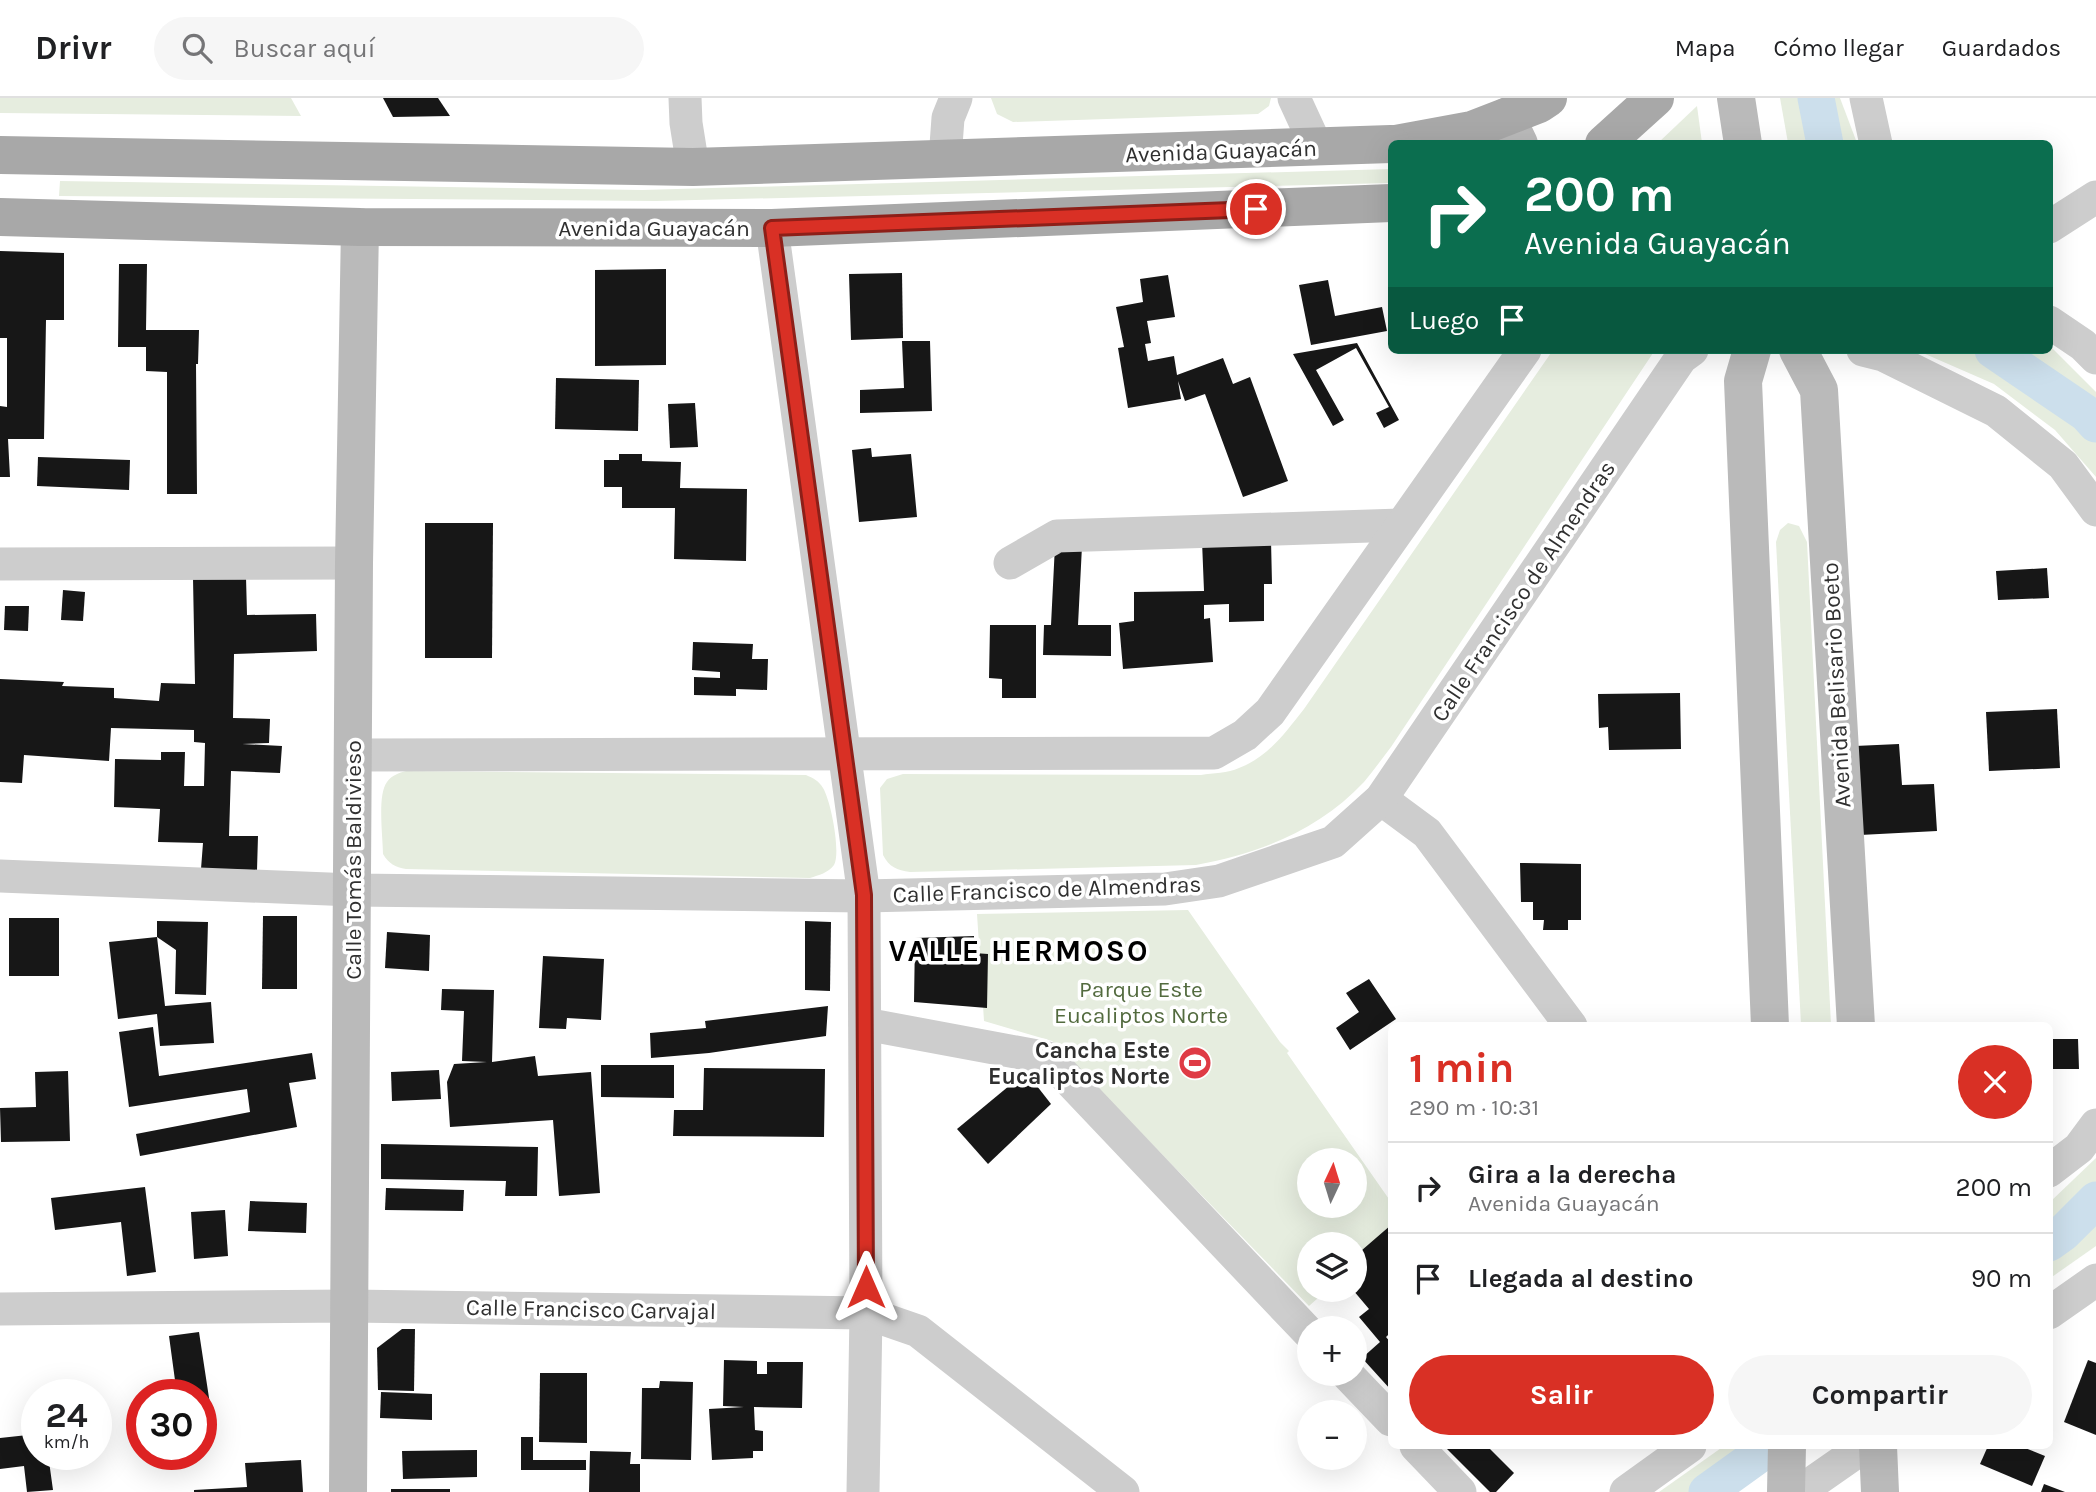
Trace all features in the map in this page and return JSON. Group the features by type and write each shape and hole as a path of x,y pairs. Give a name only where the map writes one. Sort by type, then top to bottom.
{"main road":[{"name":"Avenida Guayacán","path":"1416,140 1472,130 1512,130 1538,104 1548,98"},
{"path":"1608,140 1655,98"},
{"name":"Avenida Guayacán","path":"0,155 693,167 1388,144"},
{"name":"Avenida Guayacán","path":"0,217 359,227 772,228 1388,203"}],"street":[{"path":"685,98 693,167"},
{"path":"945,159 948,118 956,98"},
{"path":"1294,98 1317,148"},
{"path":"1736,98 1742,140"},
{"path":"1866,98 1875,140"},
{"path":"2053,224 2096,197"},
{"name":"Calle Tomás Baldivieso","path":"348,1492 359,227"},
{"path":"772,228 864,895 866,1313 863,1492"},
{"path":"2053,326 2083,345 2096,358"},
{"path":"354,755 1214,754 1245,735 1270,712 1522,354"},
{"name":"Calle Francisco de Almendras","path":"0,876 353,890 864,895 1165,889 1220,881 1333,842 1381,799 1681,358 1686,354"},
{"path":"1751,354 1743,381 1770,1022"},
{"name":"Avenida Belisario Boeto","path":"1800,354 1819,390 1856,1022"},
{"path":"1879,354 1996,411 2063,465 2096,510"},
{"path":"1010,563 1057,536 1401,525"},
{"path":"0,564 354,563"},
{"path":"1381,799 1427,833 1569,1022"},
{"path":"865,1024 1048,1058 1297,1320"},
{"path":"2053,1168 2079,1147 2096,1125"},
{"path":"2053,1310 2096,1280"},
{"name":"Calle Francisco Carvajal","path":"0,1309 350,1306 866,1313 918,1331 1123,1492"},
{"path":"1359,1386 1388,1417"},
{"path":"1419,1449 1460,1492"},
{"path":"1626,1492 1686,1449"},
{"path":"1790,1476 1858,1449"},
{"path":"1878,1449 1880,1492"}],"green space":[{"path":"0,98 291,98 301,116 0,113"},
{"path":"991,98 1271,98 1269,106 1258,114 1013,122 997,114"},
{"path":"1780,98 1840,98 1856,140 1787,140"},
{"path":"1697,106 1702,140 1661,140"},
{"path":"1388,169 1388,183 656,201 59,196 60,181 642,190"},
{"path":"2053,349 2096,392 2096,477 2055,430 1994,384 1925,354 2053,354"},
{"path":"1550,354 1652,354 1391,747 1364,782 1328,814 1265,847 1196,865 910,872 894,867 883,855 880,788 887,779 903,774 1201,775 1225,772 1259,758 1304,709"},
{"path":"1788,523 1799,526 1807,542 1831,1022 1801,1022 1776,542 1780,530"},
{"path":"406,771 806,775 820,783 826,795 834,827 836,859 829,870 810,878 406,869 393,864 383,854 381,816 382,796 387,782 393,776"},
{"name":"Parque Este Eucaliptos Norte","path":"1188,910 1289,1051 1287,1053 1353,1148 1297,1148 1297,1218 1367,1218 1367,1168 1388,1198 1388,1237 1367,1255 1367,1232 1297,1232 1297,1294 1052,1041 984,1021 977,914"},
{"path":"2096,1158 2096,1246 2053,1276 2053,1199"},
{"path":"1720,1449 1736,1449 1739,1492 1659,1492"}],"building":[{"path":"383,98 438,98 450,116 393,117"},
{"path":"0,251 64,253 64,320 46,320 44,439 8,439 10,477 0,477 0,406 7,407 7,338 0,338"},
{"path":"119,264 147,264 146,330 199,330 196,364 197,494 167,494 167,372 146,371 146,347 118,347"},
{"path":"666,269 666,365 595,366 595,270"},
{"path":"902,273 903,338 851,340 849,274"},
{"path":"1168,275 1175,317 1147,321 1151,343 1145,344 1148,361 1174,356 1177,375 1223,358 1233,384 1250,377 1288,481 1243,497 1205,394 1185,401 1178,381 1181,399 1128,408 1118,348 1124,347 1116,307 1143,302 1140,279"},
{"path":"1328,280 1335,316 1382,307 1387,331 1311,345 1299,285"},
{"path":"902,341 930,341 932,411 860,413 860,390 904,388"},
{"path":"1357,343 1399,420 1384,428 1376,413 1389,407 1356,348 1316,370 1344,420 1333,426 1293,354"},
{"path":"556,378 639,380 638,431 555,429"},
{"path":"695,403 698,447 670,448 668,404"},
{"path":"871,448 872,457 911,454 917,517 859,522 852,450"},
{"path":"619,454 642,454 642,461 681,462 680,488 747,489 746,561 674,559 675,508 622,508 622,487 604,487 604,460 619,460"},
{"path":"38,457 130,460 129,490 37,486"},
{"path":"425,523 493,523 492,658 425,658"},
{"path":"1271,540 1272,584 1264,584 1264,621 1229,622 1229,604 1204,605 1204,619 1210,618 1213,662 1123,669 1119,623 1134,621 1134,592 1204,591 1202,541"},
{"path":"1055,545 1082,546 1078,625 1111,625 1111,656 1043,655 1044,625 1051,625"},
{"path":"2047,568 2049,598 1998,600 1996,571"},
{"path":"246,577 247,615 316,614 317,651 234,654 233,718 270,719 269,743 242,744 282,746 280,773 231,771 229,836 258,836 257,870 201,869 203,843 158,842 160,809 114,807 115,759 161,760 161,752 185,752 184,786 204,786 205,743 194,742 194,730 111,728 109,761 24,755 22,783 0,782 0,679 114,688 114,698 159,701 161,683 195,684 193,578"},
{"path":"63,590 85,592 83,621 61,620"},
{"path":"5,606 29,606 28,631 4,630"},
{"path":"990,625 1036,625 1036,698 1002,698 1002,679 989,678"},
{"path":"693,642 753,644 752,659 768,659 767,690 736,689 736,696 694,695 694,677 720,678 720,672 692,670"},
{"path":"1680,693 1681,749 1609,750 1608,727 1599,728 1598,694"},
{"path":"2057,709 2060,768 1989,771 1986,712"},
{"path":"1899,744 1902,785 1934,784 1937,831 1860,835 1855,746"},
{"path":"1520,863 1581,864 1581,920 1568,920 1568,930 1543,930 1544,920 1533,920 1533,902 1521,902"},
{"path":"263,916 297,916 297,989 262,989"},
{"path":"9,918 59,918 59,976 9,976"},
{"path":"157,921 208,922 206,995 175,994 176,950 157,937"},
{"path":"805,921 831,922 830,991 805,990"},
{"path":"387,932 430,935 429,971 385,968"},
{"path":"974,936 974,953 988,954 987,1008 914,1002 915,938"},
{"path":"157,937 165,1006 211,1002 214,1043 160,1046 157,1014 118,1019 109,942"},
{"path":"543,956 604,959 601,1020 567,1018 566,1029 539,1028"},
{"path":"1369,979 1396,1019 1350,1050 1336,1028 1359,1012 1346,993"},
{"path":"442,989 494,990 492,1062 535,1056 538,1076 591,1072 600,1193 559,1196 553,1120 450,1127 447,1082 454,1064 487,1062 462,1061 464,1011 441,1010"},
{"path":"828,1006 826,1036 709,1053 651,1058 650,1033 706,1028 705,1021"},
{"path":"153,1027 159,1076 312,1053 316,1079 289,1083 297,1127 140,1156 136,1134 250,1112 247,1089 129,1107 119,1032"},
{"path":"2053,1039 2078,1039 2079,1069 2053,1069"},
{"path":"601,1065 674,1065 674,1098 601,1097"},
{"path":"704,1068 825,1069 824,1137 673,1136 674,1110 703,1110"},
{"path":"439,1070 441,1099 392,1101 391,1072"},
{"path":"68,1071 70,1141 1,1142 0,1108 36,1107 35,1072"},
{"path":"1026,1072 1051,1104 988,1164 957,1129"},
{"path":"381,1144 538,1147 537,1196 505,1196 506,1181 381,1179"},
{"path":"145,1187 156,1272 127,1276 121,1222 55,1230 51,1198"},
{"path":"386,1188 464,1190 463,1211 385,1210"},
{"path":"250,1201 307,1203 306,1233 248,1231"},
{"path":"225,1210 228,1256 194,1259 191,1212"},
{"path":"1388,1228 1388,1387 1367,1364 1367,1354 1380,1342 1367,1327 1367,1316 1360,1316 1369,1309 1363,1302 1367,1302 1367,1246"},
{"path":"402,1329 415,1329 414,1391 378,1390 377,1348"},
{"path":"199,1332 206,1379 175,1379 169,1336"},
{"path":"724,1360 757,1361 757,1374 767,1374 767,1362 803,1362 802,1408 754,1407 755,1430 763,1431 763,1451 753,1451 753,1458 712,1460 709,1409 744,1407 723,1406"},
{"path":"2088,1360 2096,1363 2096,1435 2064,1422"},
{"path":"540,1373 587,1373 587,1443 539,1442"},
{"path":"660,1381 693,1382 691,1460 641,1459 642,1388 659,1388"},
{"path":"381,1392 432,1394 432,1420 380,1418"},
{"path":"21,1436 21,1466 0,1469 0,1438"},
{"path":"521,1437 533,1437 533,1460 586,1460 586,1470 521,1470"},
{"path":"1447,1449 1490,1449 1514,1473 1496,1492 1490,1492"},
{"path":"1987,1449 2028,1449 2045,1456 2032,1486 1980,1464"},
{"path":"477,1450 477,1477 403,1479 402,1451"},
{"path":"590,1451 631,1452 630,1464 640,1464 640,1492 589,1492"},
{"path":"301,1460 303,1492 194,1492 247,1487 245,1463"},
{"path":"24,1470 50,1470 53,1490 27,1492"},
{"path":"2044,1484 2065,1492 2041,1492"},
{"path":"391,1489 450,1489 450,1492 391,1492"}],"waterway":[{"path":"1816,98 1824,140"},
{"path":"1999,354 2087,414 2096,424"},
{"path":"2053,1240 2096,1200"},
{"path":"1707,1492 1767,1449"}],"place":[{"name":"Cancha Este Eucaliptos Norte","path":"1195,1063"}],"district":[{"name":"VALLE HERMOSO","path":"1019,951"}],"route":[{"path":"866,1287 864,895 772,228 1256,209"}]}
